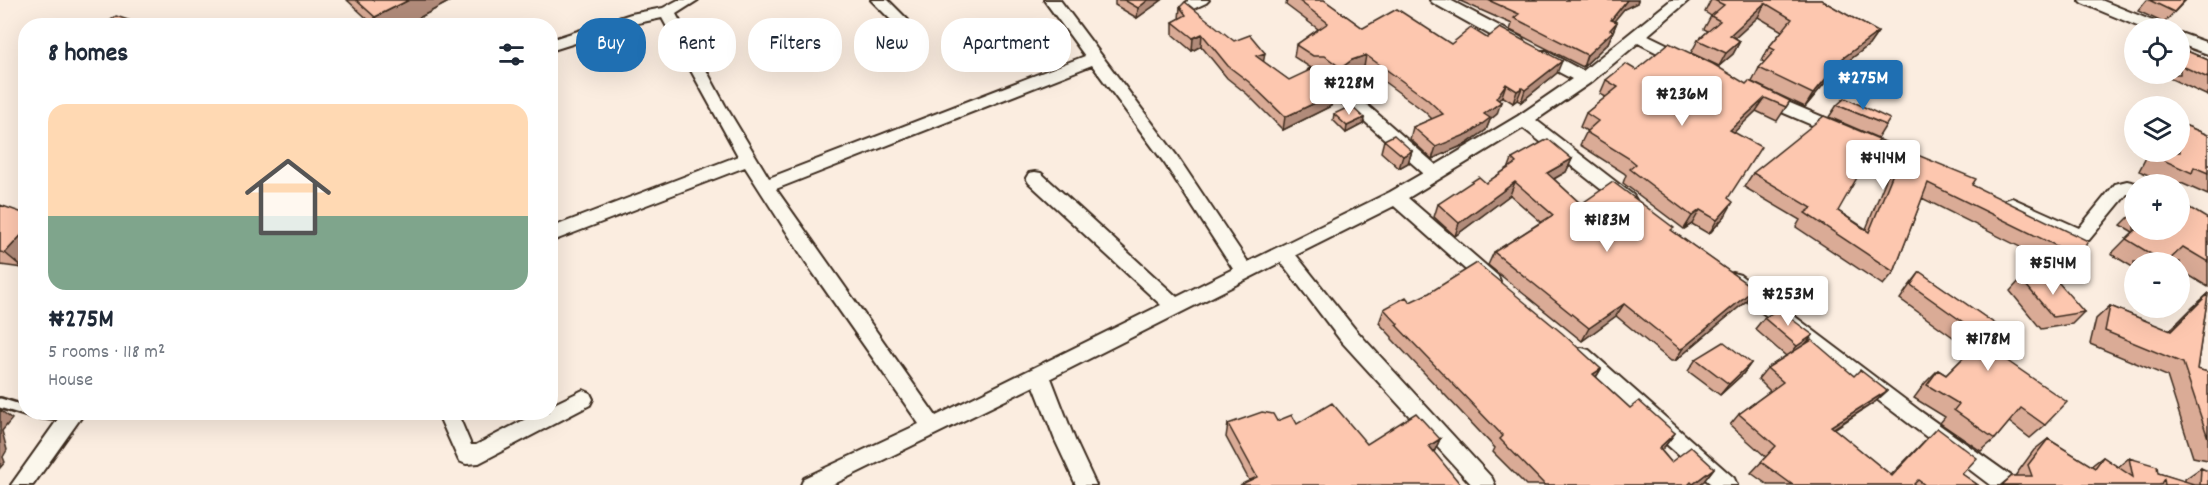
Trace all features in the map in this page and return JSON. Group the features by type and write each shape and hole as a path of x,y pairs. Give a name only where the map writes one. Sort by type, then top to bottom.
{"street":[{"path":"558,43 636,18 667,12 690,0"},
{"path":"879,0 898,18"},
{"path":"1052,0 1171,160 1245,272"},
{"path":"1438,0 1584,79"},
{"path":"811,485 1040,375 1396,197 1524,120 1584,79 1681,0"},
{"path":"2087,0 2131,18"},
{"path":"667,12 704,85 748,159 835,290 933,427"},
{"path":"1638,37 1700,67"},
{"path":"2190,42 2208,49"},
{"path":"766,186 1095,57"},
{"path":"1315,74 1359,107 1436,174"},
{"path":"1752,92 1939,172"},
{"path":"1524,120 1645,213"},
{"path":"558,232 748,159"},
{"path":"1035,178 1174,306"},
{"path":"2000,200 2083,235 2124,188"},
{"path":"1396,197 1503,290"},
{"path":"1284,253 1348,335 1485,485"},
{"path":"1720,270 1913,417 2007,485"},
{"path":"1572,347 1727,485"},
{"path":"1040,375 1065,440 1086,485"},
{"path":"558,412 583,399"},
{"path":"21,485 69,420"},
{"path":"450,420 460,446 466,454 478,454 543,420"}],"lane":[{"path":"0,402 18,408"}],"building":[{"path":"356,0 409,0 375,17"},
{"path":"1124,0 1148,0 1138,8"},
{"path":"1298,0 1324,0 1363,28 1397,9 1451,44 1471,28 1487,38 1500,28 1562,61 1525,90 1522,88 1517,91 1506,84 1496,98 1501,102 1484,114 1490,118 1470,133 1436,147 1413,127 1443,114 1427,99 1366,55 1352,60 1341,68 1325,56 1313,56 1296,45 1328,23"},
{"path":"1488,0 1627,0 1611,20 1617,22 1610,30 1613,31 1587,55 1514,18 1519,14"},
{"path":"1714,0 1821,0 1878,32 1843,58 1813,94 1759,68 1775,50 1769,47 1792,19 1765,3 1730,35 1740,41 1726,53 1698,40 1720,21 1711,16 1724,5"},
{"path":"2149,0 2185,0 2174,12"},
{"path":"1185,2 1234,41 1250,35 1265,53 1256,56 1289,80 1312,69 1326,79 1321,82 1334,94 1285,117 1249,82 1228,66 1202,34 1193,38 1173,22 1186,15 1180,7"},
{"path":"1669,43 1713,64 1746,84 1749,81 1790,101 1786,107 1765,98 1730,130 1761,147 1728,198 1733,202 1717,220 1700,210 1692,216 1630,169 1636,164 1630,159 1586,132 1598,121 1586,113 1618,87 1606,80 1626,64 1636,70"},
{"path":"2190,52 2208,60 2208,78 2190,70"},
{"path":"1845,98 1890,119 1886,125 1837,105"},
{"path":"1351,106 1364,118 1347,126 1334,114"},
{"path":"1824,116 1879,139 1838,211 1869,232 1903,149 1976,179 1972,185 2088,241 2079,257 1928,183 1894,272 1805,213 1812,208 1753,173"},
{"path":"2190,127 2208,135 2208,173 2194,167 2192,173 2167,162 2190,162"},
{"path":"1394,135 1412,151 1403,156 1384,140"},
{"path":"1548,139 1572,159 1547,173 1581,204 1613,182 1674,228 1671,230 1754,289 1680,349 1624,304 1589,328 1494,252 1553,215 1515,182 1459,223 1438,204 1479,177 1486,183 1516,163 1512,159"},
{"path":"0,205 18,211 18,239 5,253 0,252"},
{"path":"2190,208 2208,219 2208,262 2183,247 2178,252 2147,252 2128,240 2190,240"},
{"path":"1477,263 1562,333 1601,369 1593,374 1630,408 1639,401 1675,433 1659,448 1671,462 1691,447 1714,468 1693,484 1691,482 1688,485 1545,485 1500,439 1503,436 1396,325 1398,324 1384,309 1406,297 1410,302 1429,293"},
{"path":"1920,272 2024,344 2006,360 2067,402 2045,425 2021,408 1995,439 1954,410 1959,404 1927,385 1938,370 1946,375 1984,337 1911,285"},
{"path":"2052,275 2084,312 2053,317 2021,279"},
{"path":"2208,294 2197,369 2208,372 2208,438 2183,363 2105,331 2110,306 2124,312 2124,318 2139,318 2171,331 2184,318 2190,318 2190,312"},
{"path":"1778,309 1813,335 1797,346 1764,318"},
{"path":"1812,340 1854,376 1860,370 1887,391 1831,426 1892,476 1937,428 1977,458 1962,474 1978,485 1925,485 1918,480 1913,485 1793,485 1761,462 1776,446 1739,414 1783,382 1767,368"},
{"path":"1724,342 1751,363 1729,384 1696,359"},
{"path":"1332,403 1367,444 1416,413 1440,439 1429,446 1461,485 1240,485 1257,477 1228,424 1262,412 1273,414 1277,421 1292,415 1297,424"},
{"path":"2048,439 2095,468 2103,457 2133,477 2129,458 2157,466 2158,473 2194,485 2165,485 2164,479 2160,485 2002,485 2012,476 2032,476 2028,465"},
{"path":"2201,468 2208,471 2208,485 2200,485"}]}
